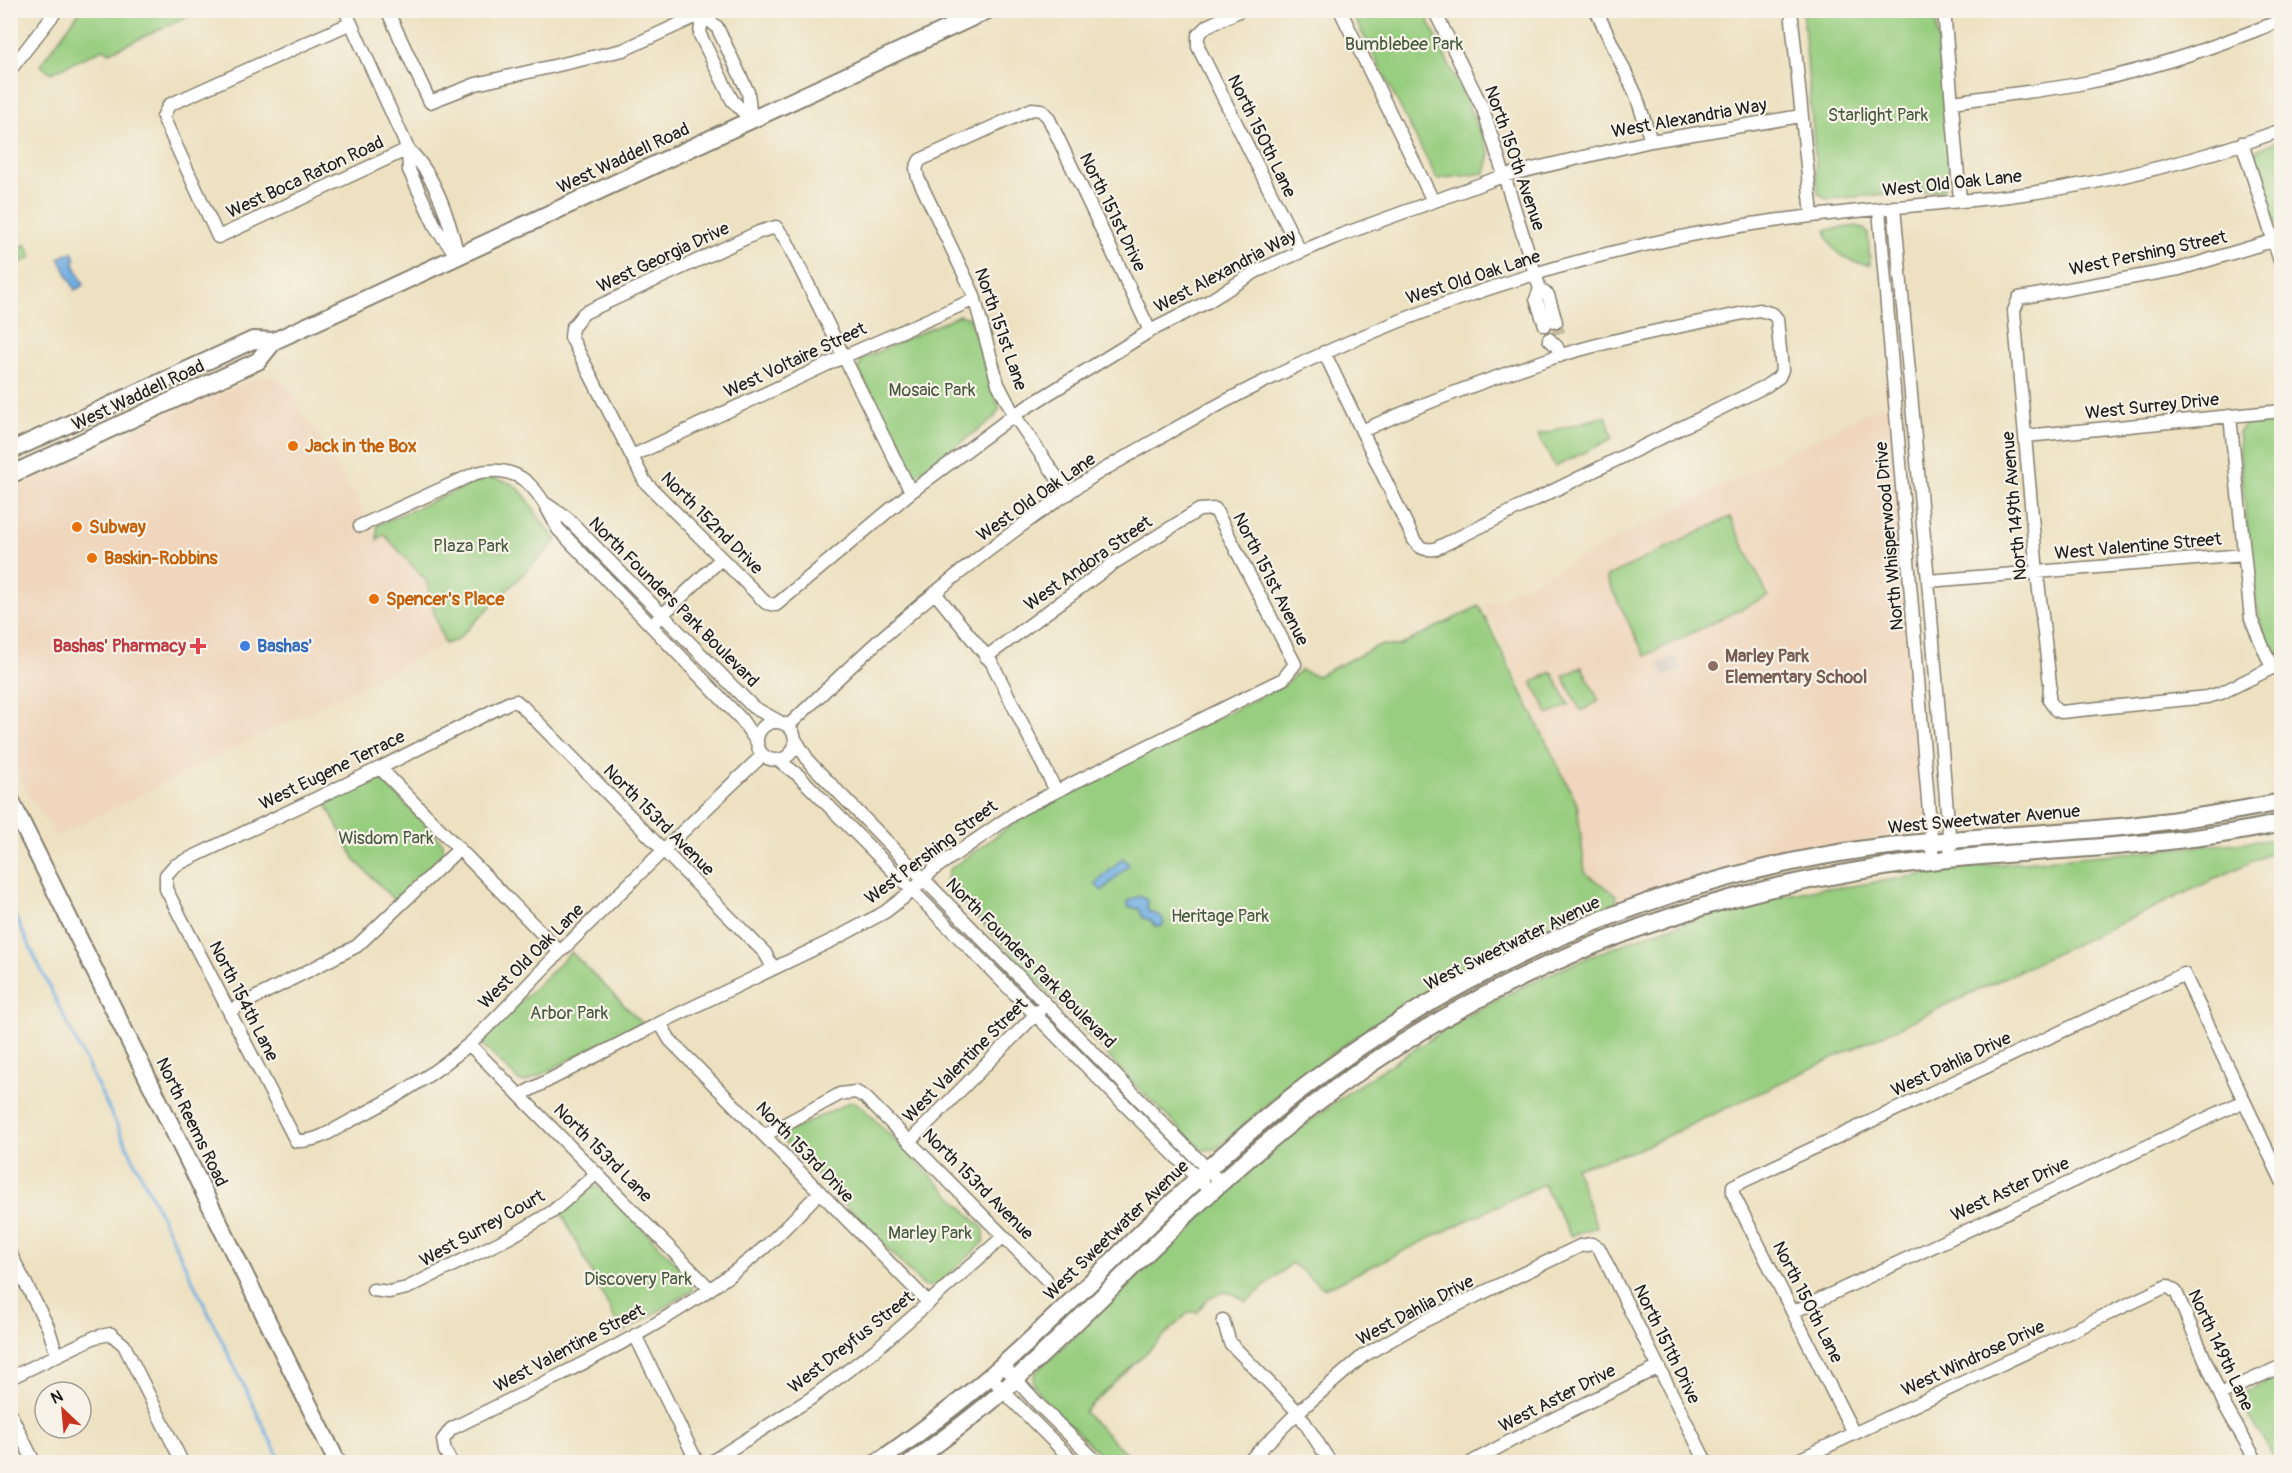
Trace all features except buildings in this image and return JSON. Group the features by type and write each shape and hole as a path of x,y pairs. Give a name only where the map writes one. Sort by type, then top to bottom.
{"street":[{"path":"10,70 57,10"},
{"path":"345,10 408,149 409,170 437,230 458,256"},
{"path":"387,10 430,102 476,84 623,50 706,12"},
{"name":"West Waddell Road","path":"10,475 258,361 274,341 988,10"},
{"name":"North 150th Lane","path":"1241,10 1207,26 1198,35 1198,47 1300,251"},
{"path":"1340,10 1433,201"},
{"name":"North 150th Avenue","path":"1434,10 1483,109 1536,274 1540,289 1536,298 1549,320"},
{"path":"1596,10 1636,95 1650,141"},
{"path":"1791,10 1812,215"},
{"path":"1944,10 1960,200"},
{"path":"706,12 717,27 748,92 751,120"},
{"path":"706,12 700,35 732,100 751,120"},
{"path":"1953,102 2088,82 2162,64 2211,48 2282,20"},
{"name":"West Boca Raton Road","path":"351,23 169,105 163,117 218,237 408,149"},
{"name":"North 151st Lane","path":"1041,110 1032,108 920,160 916,168 918,178 975,299 998,384 1014,416 1068,494"},
{"name":"North 151st Drive","path":"1041,110 1048,117 1150,331"},
{"name":"West Alexandria Way","path":"776,605 911,492 1014,416 1150,331 1209,301 1257,271 1300,251 1505,175 1650,141 1801,116"},
{"name":"West Old Oak Lane","path":"784,724 935,593 1105,469 1232,397 1324,352 1414,315 1536,274 1684,237 1812,215 2031,193 2208,155 2282,130"},
{"path":"2242,143 2277,239 2282,267"},
{"name":"North Whisperwood Drive","path":"1894,207 1928,581 1940,841 1933,861"},
{"name":"North Whisperwood Drive","path":"1879,208 1940,841 1951,859"},
{"name":"West Georgia Drive","path":"572,328 584,313 759,232 776,227 786,240 843,357"},
{"name":"West Pershing Street","path":"2019,298 2179,269 2277,239"},
{"name":"North 149th Avenue","path":"2019,298 2014,311 2037,573 2050,684 2049,700 2056,710 2061,712 2207,697 2221,693 2276,666"},
{"name":"West Voltaire Street","path":"632,456 843,357 975,299"},
{"path":"1324,352 1335,380 1362,430 1414,540 1418,547 1425,550 1435,549 1766,386 1779,377 1782,370 1777,319 1773,314 1759,310 1648,334 1557,345 1362,430"},
{"name":"North 152nd Drive","path":"572,328 572,337 645,482 766,603 776,605"},
{"name":"West Waddell Road","path":"10,451 253,340 274,341"},
{"path":"843,357 911,492"},
{"path":"77,445 114,414 183,382 198,366"},
{"name":"West Surrey Drive","path":"2026,436 2282,411"},
{"path":"2230,416 2251,619 2276,666"},
{"name":"North Founders Park Boulevard","path":"360,526 476,473 490,470 508,471 520,476 545,504 558,529 741,719 757,742"},
{"name":"North Founders Park Boulevard","path":"545,504 567,518 753,707 784,724"},
{"name":"West Andora Street","path":"986,657 1114,563 1199,510 1215,509"},
{"name":"North 151st Avenue","path":"1215,509 1295,664"},
{"name":"West Valentine Street","path":"1928,581 2244,555"},
{"path":"652,626 721,559"},
{"path":"935,593 992,663 1056,791"},
{"name":"West Pershing Street","path":"520,1095 660,1023 836,939 885,912 912,891 934,869 1002,821 1056,791 1284,679 1295,664"},
{"name":"West Eugene Terrace","path":"166,875 174,867 516,701"},
{"name":"North 153rd Avenue","path":"516,701 765,953 773,968"},
{"path":"774,722 784,724 795,739 789,755 778,759 763,755 757,742 764,726 774,722"},
{"name":"North Founders Park Boulevard","path":"795,739 805,758 1046,1004 1216,1188"},
{"name":"West Old Oak Lane","path":"296,1141 310,1141 377,1108 428,1076 469,1044 560,952 763,755"},
{"name":"North Founders Park Boulevard","path":"778,759 798,775 1034,1015 1203,1174"},
{"path":"380,768 560,952"},
{"name":"North Reems Road","path":"10,799 337,1462"},
{"name":"West Sweetwater Avenue","path":"878,1462 997,1370 1203,1174 1294,1095 1381,1033 1470,980 1562,936 1647,903 1743,875 1852,851 1940,841 2130,826 2224,813 2282,802"},
{"name":"West Sweetwater Avenue","path":"912,1462 1003,1391 1216,1188 1301,1114 1390,1052 1482,997 1570,954 1669,917 1746,895 1833,875 1951,859 2208,837 2282,823"},
{"path":"229,1011 357,946 459,849"},
{"name":"North 154th Lane","path":"166,875 166,890 296,1141"},
{"name":"West Dahlia Drive","path":"1733,1186 2184,974 2244,1101"},
{"name":"West Valentine Street","path":"910,1141 1046,1004"},
{"name":"North 153rd Drive","path":"660,1023 670,1040 928,1303"},
{"name":"North 153rd Lane","path":"469,1044 710,1288"},
{"name":"North 153rd Avenue","path":"765,1135 840,1094 856,1092 865,1097 910,1141 1046,1279"},
{"path":"2244,1101 2282,1181"},
{"name":"West Aster Drive","path":"1793,1312 2244,1101"},
{"name":"West Surrey Court","path":"373,1290 389,1292 407,1288 512,1236 552,1212 597,1173"},
{"name":"North 150th Lane","path":"1733,1186 1733,1194 1854,1434"},
{"name":"West Valentine Street","path":"451,1462 445,1451 443,1440 451,1429 634,1335 710,1288 765,1246 820,1192"},
{"name":"West Dreyfus Street","path":"711,1462 810,1399 875,1350 1004,1237"},
{"name":"West Dahlia Drive","path":"1248,1462 1298,1412 1363,1356 1413,1328 1580,1246 1592,1244"},
{"name":"North 151th Drive","path":"1592,1244 1599,1248 1706,1462"},
{"path":"10,1253 51,1333 57,1355"},
{"name":"North 149th Lane","path":"2167,1286 2176,1292 2220,1394 2257,1462"},
{"name":"West Windrose Drive","path":"1794,1462 2167,1286"},
{"path":"1223,1320 1230,1343 1298,1412 1330,1462"},
{"path":"10,1378 95,1337 111,1334 124,1345 182,1462"},
{"path":"634,1335 697,1462"},
{"path":"2220,1394 2282,1366"},
{"name":"West Aster Drive","path":"1472,1462 1659,1367"},
{"path":"997,1370 1015,1379 1097,1462"},
{"path":"997,1370 1003,1391 1074,1462"},
{"path":"10,1413 34,1462"}],"shaded area":[{"path":"262,376 276,377 286,385 358,501 377,540 384,534 428,582 435,616 445,644 57,836 25,789 11,757 10,491 47,470 86,458 121,441 133,430 177,409"},
{"name":"Marley Park Elementary School","path":"1892,403 1924,818 1921,827 1913,834 1818,848 1730,869 1617,908 1585,871 1577,804 1485,606 1881,406"},
{"path":"1676,656 1682,669 1665,677 1659,664"}],"green space":[{"path":"80,11 201,11 110,52 103,49 51,73 40,65"},
{"name":"Bumblebee Park","path":"1351,11 1424,11 1490,153 1485,173 1437,179"},
{"name":"Starlight Park","path":"1803,11 1935,11 1951,178 1942,190 1827,199 1818,193"},
{"path":"2281,139 2281,226 2275,223 2254,157 2257,150"},
{"path":"1857,226 1868,234 1870,264 1855,262 1841,256 1828,238 1826,230"},
{"path":"26,244 32,257 11,267 11,252"},
{"name":"Mosaic Park","path":"959,315 970,318 993,393 1000,408 994,418 917,475 909,472 858,370 862,359"},
{"path":"1606,416 1613,438 1555,467 1538,435"},
{"path":"2281,419 2281,653 2271,651 2261,626 2252,577 2238,432 2245,424"},
{"name":"Plaza Park","path":"485,478 505,481 524,494 543,524 557,540 457,640 445,644 427,582 384,534 377,540 377,525"},
{"path":"1730,517 1768,596 1645,656 1606,577"},
{"name":"Heritage Park","path":"1479,606 1577,804 1585,872 1616,895 1617,908 1495,957 1417,999 1379,1022 1307,1072 1216,1149 1202,1150 1138,1088 946,884 949,870 1034,809 1286,684 1300,670 1317,676 1380,645 1399,646"},
{"path":"1582,667 1599,701 1581,711 1563,676"},
{"path":"1552,672 1569,705 1549,715 1532,682"},
{"name":"Wisdom Park","path":"374,778 382,780 443,843 444,853 396,902 355,860 324,800"},
{"path":"2281,839 2281,848 1637,1150 1575,1168 1597,1227 1571,1236 1543,1184 1323,1288 1292,1263 1246,1302 1233,1294 1214,1295 1198,1312 1189,1312 1084,1412 1135,1462 1108,1462 1042,1398 1033,1384 1034,1374 1272,1150 1354,1088 1460,1020 1525,985 1646,935 1747,903 1822,888 1852,886 1968,867"},
{"name":"Arbor Park","path":"571,952 642,1023 526,1082 520,1082 483,1045 484,1038"},
{"name":"Marley Park","path":"850,1102 855,1102 863,1108 984,1229 984,1242 936,1287 924,1286 786,1144 784,1134"},
{"name":"Discovery Park","path":"592,1187 601,1187 693,1280 692,1291 622,1333 561,1212"},
{"path":"2281,1374 2281,1462 2277,1462 2240,1401 2243,1393"}],"water":[{"path":"72,252 76,260 73,262 84,285 75,290 59,258"},
{"path":"1123,858 1129,865 1102,891 1095,884"},
{"path":"1139,896 1147,900 1148,911 1162,917 1164,923 1161,927 1143,918 1139,909 1128,907 1128,901"}],"waterway":[{"path":"10,906 281,1462"}],"tunnel":[{"path":"1556,322 1560,336"}],"place":[{"name":"Jack in the Box","path":"293,446"},
{"name":"Subway","path":"77,527"},
{"name":"Baskin-Robbins","path":"92,558"},
{"name":"Spencer's Place","path":"374,599"},
{"name":"Bashas' Pharmacy","path":"198,646"},
{"name":"Bashas'","path":"245,646"},
{"name":"Marley Park Elementary School","path":"1713,666"}]}
